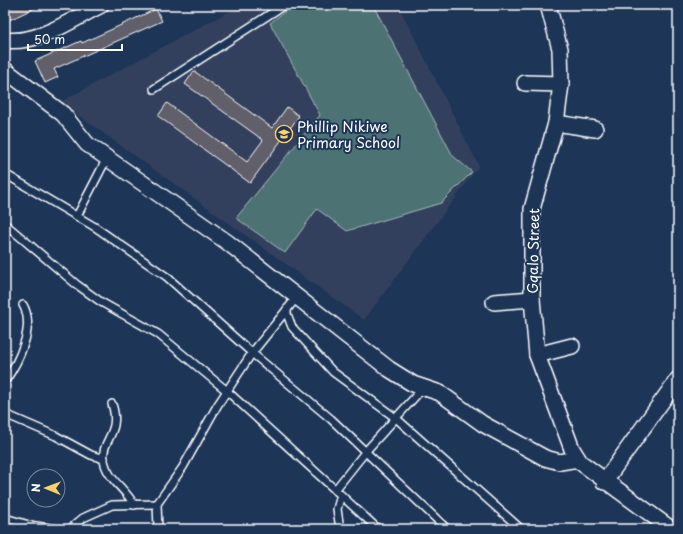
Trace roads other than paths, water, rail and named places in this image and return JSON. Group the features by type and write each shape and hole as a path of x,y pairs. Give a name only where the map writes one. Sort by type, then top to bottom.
{"street":[{"path":"5,40 24,40 37,37 101,5"},
{"name":"Gqalo Street","path":"548,5 560,49 561,84 556,123 532,209 532,299 537,355 557,410 578,460 604,482 671,529"},
{"path":"6,74 63,114 84,141 227,242 389,369 413,384 440,393 483,424 545,458 560,462 578,460"},
{"path":"525,83 561,84"},
{"path":"556,123 595,129"},
{"path":"494,302 532,299"},
{"path":"537,355 572,346"},
{"path":"604,482 678,379"}],"lane":[{"path":"154,89 284,5"},
{"path":"77,216 107,158"},
{"path":"5,174 77,216 167,277 252,353 331,419 447,529"},
{"path":"5,224 76,284 101,302 158,334 227,391 378,529"},
{"path":"158,529 157,504 183,468 227,391 252,353 297,297"},
{"path":"5,381 12,371 28,330 27,318 23,306"},
{"path":"287,309 289,322 292,327 333,372 397,419 521,529"},
{"path":"335,490 366,451 424,388"},
{"path":"112,404 116,423 106,446 104,459 109,473 134,505"},
{"path":"5,414 56,436 91,455 104,459"},
{"path":"340,529 337,509 338,499 341,495"},
{"path":"70,529 83,518 105,507 112,505 157,504"},
{"path":"5,518 29,526 57,529"}],"place":[{"name":"Phillip Nikiwe Primary School","path":"284,134"}]}
